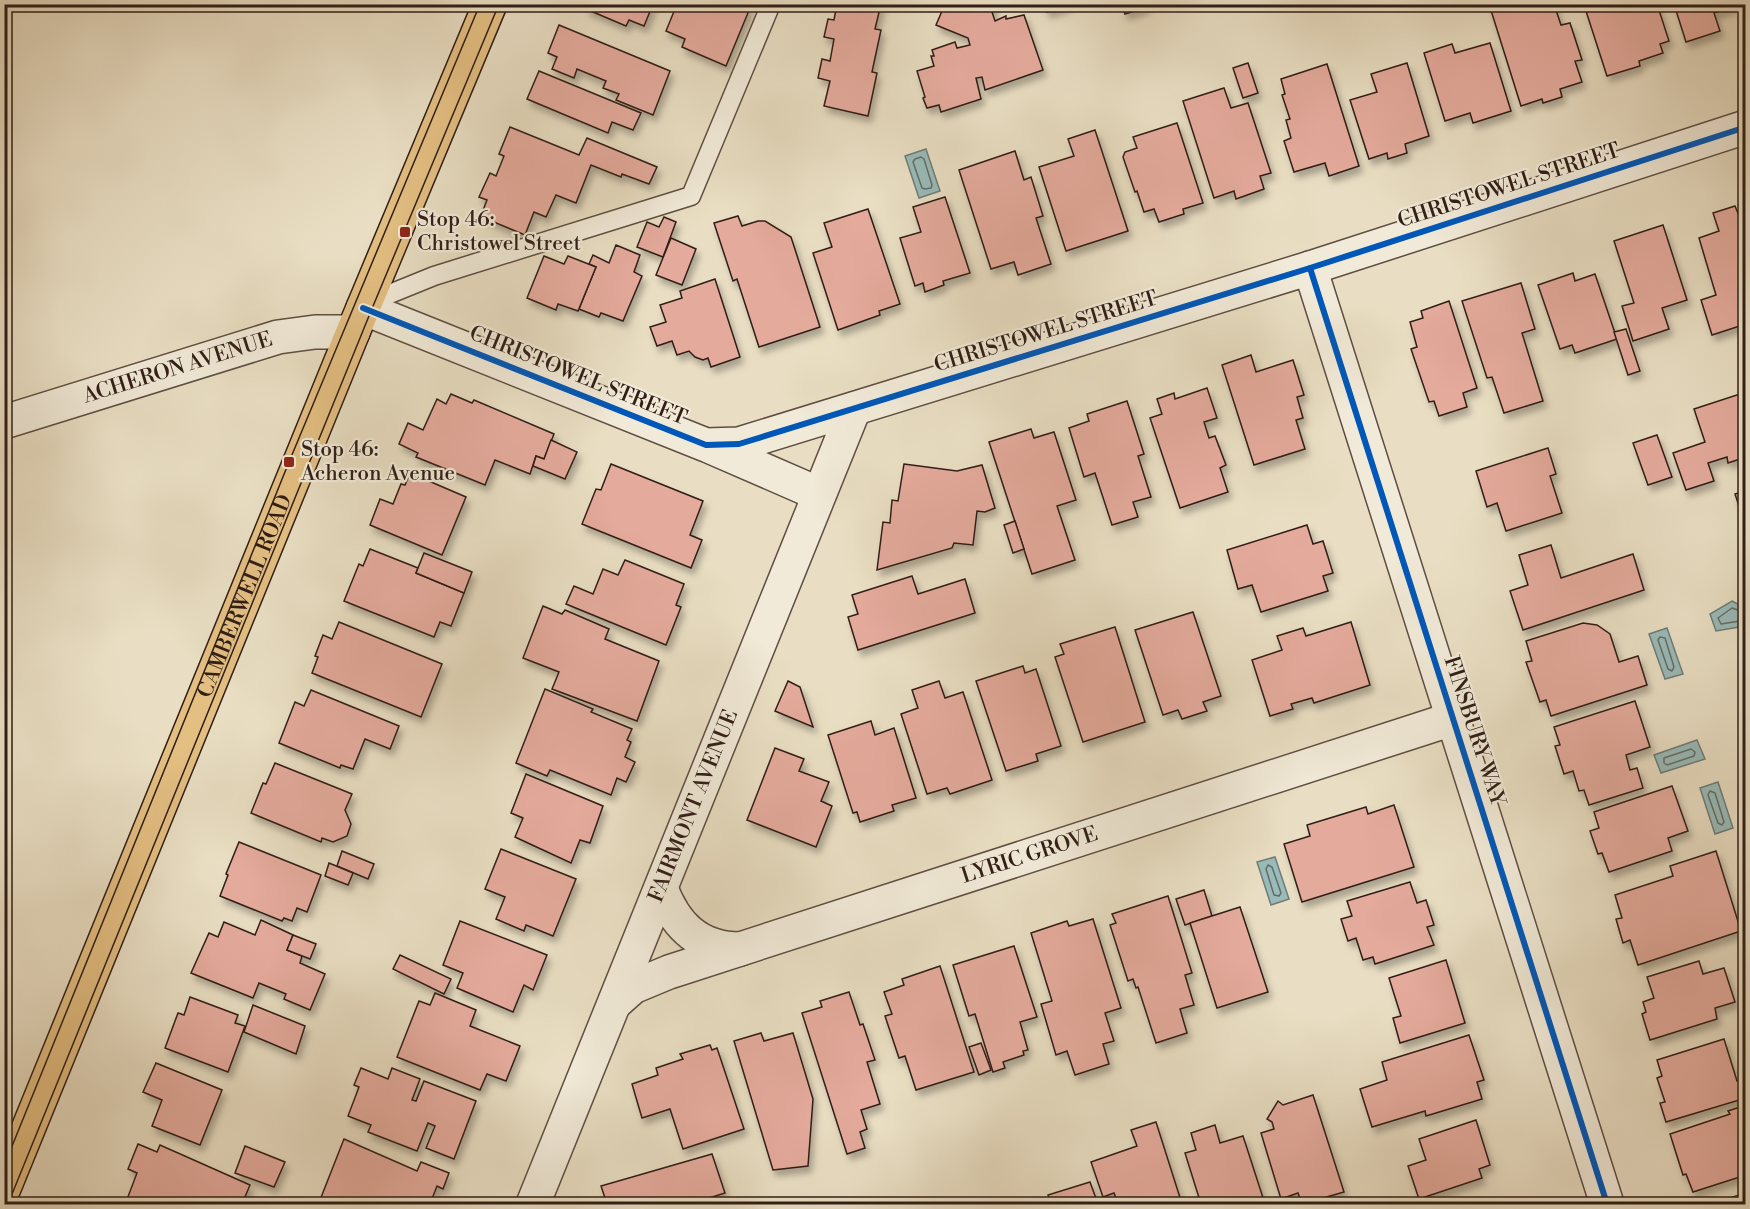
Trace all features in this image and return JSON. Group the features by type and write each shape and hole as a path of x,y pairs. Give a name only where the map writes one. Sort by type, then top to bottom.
{"main road":[{"name":"CAMBERWELL ROAD","path":"4,1188 360,315 490,4"}],"street":[{"name":"CHRISTOWEL STREET","path":"360,315 706,445 739,444 1310,268 1746,127"},
{"name":"FINSBURY WAY","path":"1310,268 1602,1203"},
{"name":"ACHERON AVENUE","path":"4,422 268,340 315,332 360,315"},
{"name":"FAIRMONT AVENUE","path":"533,1204 854,409"},
{"path":"706,445 819,494"},
{"name":"LYRIC GROVE","path":"615,1003 642,982 1452,719"},
{"path":"661,888 675,918 691,934 720,948 741,949"}],"lane":[{"path":"360,315 434,276 691,196 771,4"}],"water":[{"path":"926,149 940,191 919,198 905,156"},
{"path":"1732,601 1745,608 1745,626 1716,631 1710,614"},
{"path":"1667,628 1683,674 1665,679 1649,634"},
{"path":"1697,740 1705,759 1661,773 1654,755"},
{"path":"1718,782 1733,828 1715,834 1700,788"},
{"path":"1275,857 1289,899 1271,905 1257,862"}],"building":[{"path":"588,4 653,4 644,26 629,20 626,26 586,9"},
{"path":"677,4 741,4 750,8 726,66 682,47 685,39 666,31"},
{"path":"837,4 881,4 875,29 881,30 872,72 877,73 868,116 824,106 830,81 818,78 822,59 830,61 834,39 824,37 828,19 834,20"},
{"path":"945,4 995,4 992,12 995,21 1006,16 1006,19 1024,15 1043,70 985,90 982,77 976,78 981,99 941,112 939,105 927,108 917,71 934,66 932,50 955,42 957,48 970,45 968,38 936,25"},
{"path":"1044,4 1069,4 1069,5 1047,12"},
{"path":"1122,4 1146,4 1147,7 1125,14"},
{"path":"1489,4 1554,4 1561,25 1570,23 1582,60 1575,61 1582,82 1560,89 1562,97 1543,103 1542,99 1521,106"},
{"path":"1595,4 1657,4 1669,41 1660,44 1663,53 1639,61 1640,66 1607,76 1585,8"},
{"path":"1674,4 1741,4 1714,13 1720,31 1686,42"},
{"path":"559,25 670,71 653,115 616,100 619,94 603,88 606,81 577,69 574,78 552,69 557,57 548,53"},
{"path":"1490,43 1511,111 1473,123 1470,113 1445,121 1424,53 1452,44 1455,53"},
{"path":"1248,63 1258,93 1243,98 1233,68"},
{"path":"1407,63 1429,136 1405,144 1407,153 1388,159 1387,153 1369,159 1350,100 1377,92 1371,74"},
{"path":"1327,64 1359,166 1329,176 1325,163 1294,172 1284,141 1291,138 1286,120 1290,119 1282,95 1285,94 1281,79"},
{"path":"539,71 641,113 633,130 612,122 608,133 527,99"},
{"path":"1224,88 1231,108 1248,103 1271,173 1260,176 1264,189 1236,199 1234,191 1214,198 1183,101"},
{"path":"1177,123 1203,203 1183,209 1184,214 1159,222 1154,209 1144,212 1123,157 1125,152 1137,148 1133,137"},
{"path":"510,127 579,155 587,138 657,167 649,184 622,174 621,177 591,165 576,203 556,195 546,217 534,212 525,235 484,218 482,213 487,200 479,197 490,173 496,176 504,156 499,154"},
{"path":"1095,130 1128,231 1066,251 1039,167 1074,156 1068,139"},
{"path":"1015,151 1024,180 1031,177 1043,216 1036,218 1051,264 1018,275 1014,262 991,269 959,170"},
{"path":"945,197 970,273 943,281 944,285 925,292 923,283 915,286 900,238 921,232 913,207"},
{"path":"1735,206 1746,233 1746,324 1712,335 1701,300 1716,295 1699,238 1719,231 1713,213"},
{"path":"868,209 900,304 879,311 880,315 838,330 813,253 832,247 824,223"},
{"path":"738,216 742,226 765,221 791,237 820,327 759,347 737,279 733,281 714,223"},
{"path":"664,217 676,222 663,257 637,247 647,222 659,227"},
{"path":"1663,225 1687,300 1662,308 1669,329 1633,341 1622,306 1634,303 1614,241"},
{"path":"671,238 696,249 682,285 656,275"},
{"path":"616,245 640,255 634,272 642,276 623,321 601,313 599,317 579,309 596,267 589,264 593,255 609,263"},
{"path":"544,256 564,264 568,256 596,267 578,311 558,304 556,310 527,298"},
{"path":"1573,273 1575,281 1595,274 1617,339 1575,353 1572,345 1560,349 1538,285"},
{"path":"715,279 740,357 711,367 708,358 703,360 695,357 689,351 677,355 672,341 657,346 650,327 666,322 660,305 682,298 680,291"},
{"path":"1521,283 1535,329 1522,333 1543,401 1504,413 1492,377 1487,378 1462,301"},
{"path":"1449,301 1477,388 1463,393 1467,407 1439,416 1434,401 1429,402 1411,349 1417,347 1410,322 1423,318 1421,311"},
{"path":"1626,329 1640,371 1628,375 1614,332"},
{"path":"1251,355 1256,372 1293,360 1304,395 1297,397 1303,418 1296,420 1305,449 1254,465 1222,365"},
{"path":"1207,388 1217,418 1204,422 1209,438 1215,436 1226,465 1220,468 1228,492 1180,508 1150,418 1162,414 1157,399 1174,393 1175,399"},
{"path":"1746,392 1746,457 1728,463 1727,457 1708,463 1714,481 1686,490 1673,453 1705,442 1694,409"},
{"path":"451,394 472,403 474,400 554,434 544,459 536,456 530,474 495,460 485,485 416,457 418,453 399,444 408,423 423,430 437,399 446,404"},
{"path":"1127,401 1144,454 1138,456 1151,497 1133,502 1138,517 1112,525 1095,473 1084,477 1069,428 1089,421 1087,414"},
{"path":"1031,429 1034,438 1054,432 1076,500 1057,506 1075,560 1032,574 989,442"},
{"path":"1657,435 1672,477 1648,485 1633,443"},
{"path":"551,440 577,452 565,479 533,466 536,456 544,459"},
{"path":"1548,448 1556,474 1550,476 1562,513 1506,531 1497,503 1487,507 1476,471"},
{"path":"611,464 703,501 690,535 702,540 691,568 582,524 596,489 601,490"},
{"path":"904,464 957,471 982,465 995,508 985,512 977,511 973,545 954,543 952,548 877,570 883,522 890,523 892,500 898,501"},
{"path":"410,473 466,497 442,555 370,525 380,499 393,504 401,484 405,485"},
{"path":"1746,491 1746,527 1735,494"},
{"path":"1015,521 1024,549 1013,553 1004,525"},
{"path":"1307,525 1313,544 1323,541 1333,573 1323,576 1328,591 1261,612 1252,585 1238,589 1227,550"},
{"path":"1551,545 1561,578 1633,554 1644,590 1523,630 1510,591 1528,585 1519,555"},
{"path":"370,549 418,568 416,573 464,593 451,626 440,622 434,637 344,601 359,564 363,566"},
{"path":"424,553 472,572 464,593 416,573"},
{"path":"625,560 684,584 676,605 681,607 666,645 566,604 574,586 593,594 603,569 618,575"},
{"path":"912,576 918,594 965,579 975,613 858,650 848,617 858,614 852,595"},
{"path":"543,606 562,614 565,610 609,629 605,639 659,661 637,721 552,689 559,672 523,658"},
{"path":"1193,612 1221,696 1203,702 1207,711 1182,719 1178,710 1163,715 1135,630"},
{"path":"339,622 442,664 421,717 312,673 318,657 315,656 323,635 332,639"},
{"path":"1351,622 1370,685 1314,703 1312,698 1291,704 1293,709 1270,716 1252,660 1282,650 1277,636 1303,628 1306,636"},
{"path":"1583,623 1597,625 1610,634 1619,662 1638,656 1647,685 1551,716 1546,700 1540,702 1526,662 1532,661 1526,641"},
{"path":"1115,627 1145,722 1083,742 1055,657 1064,654 1060,644"},
{"path":"1023,666 1025,673 1036,669 1061,746 1036,754 1038,761 1006,771 976,681"},
{"path":"788,681 800,687 813,727 775,711"},
{"path":"939,681 945,698 963,692 992,780 950,794 947,788 927,794 901,714 918,708 912,690"},
{"path":"545,689 593,709 591,712 632,729 627,740 631,742 625,757 635,762 626,782 617,778 611,795 550,770 547,776 516,763"},
{"path":"311,690 399,726 390,749 365,739 353,769 341,765 340,768 279,743 295,702 304,706"},
{"path":"1635,701 1650,747 1626,755 1630,770 1637,768 1643,788 1589,805 1584,790 1579,791 1573,771 1564,774 1555,746 1560,745 1554,727"},
{"path":"871,721 875,735 894,728 916,798 892,805 894,811 860,822 857,812 853,813 828,735"},
{"path":"775,748 804,759 799,771 829,782 821,801 832,806 816,847 747,820"},
{"path":"275,763 352,794 345,810 351,824 347,836 333,842 322,838 321,842 251,813 263,783 266,784"},
{"path":"526,774 603,806 590,843 580,840 571,863 515,837 523,818 511,813"},
{"path":"1672,786 1688,831 1668,838 1672,851 1609,872 1602,853 1598,854 1590,831 1599,828 1594,812"},
{"path":"1394,805 1414,867 1302,902 1284,844 1310,836 1307,825 1366,807 1368,814"},
{"path":"239,842 321,875 307,912 297,908 292,921 284,918 282,921 220,896"},
{"path":"501,849 576,879 553,936 526,925 524,931 496,919 505,897 485,889"},
{"path":"342,851 374,864 368,879 337,866"},
{"path":"1716,851 1741,931 1638,965 1630,940 1623,943 1616,919 1622,918 1615,895 1673,876 1670,866"},
{"path":"329,863 353,873 348,885 325,876"},
{"path":"1410,882 1417,903 1426,900 1434,925 1427,927 1434,945 1375,964 1373,957 1363,960 1356,938 1348,941 1341,919 1352,916 1347,901"},
{"path":"1204,890 1212,916 1185,925 1176,899"},
{"path":"1168,896 1192,973 1185,975 1194,1005 1180,1009 1187,1033 1156,1043 1138,987 1136,988 1133,979 1128,981 1110,925 1116,923 1112,914"},
{"path":"1240,907 1268,992 1217,1008 1190,923"},
{"path":"1093,919 1121,1008 1105,1013 1114,1041 1103,1044 1109,1064 1075,1075 1067,1051 1056,1055 1041,1004 1052,1001 1031,933 1067,921 1069,926"},
{"path":"261,920 293,935 287,950 302,956 300,963 325,974 310,1010 284,999 286,994 259,983 253,998 191,973 209,933 218,937 224,922 255,935"},
{"path":"460,921 547,955 533,990 524,985 513,1012 457,988 463,973 443,965"},
{"path":"293,935 316,944 310,959 287,950"},
{"path":"1014,946 1037,1017 1020,1022 1028,1050 1023,1051 1024,1055 1003,1062 1005,1068 993,1072 975,1014 969,1016 953,965"},
{"path":"400,955 451,979 444,994 393,969"},
{"path":"1446,960 1465,1023 1400,1043 1393,1018 1401,1016 1389,978"},
{"path":"1699,961 1703,974 1724,968 1735,1002 1715,1008 1717,1019 1650,1040 1642,1014 1646,1012 1643,1002 1654,998 1647,977"},
{"path":"940,966 974,1072 916,1090 905,1056 899,1058 885,1016 892,1014 884,992 904,985 902,979"},
{"path":"849,992 875,1060 867,1062 880,1104 861,1110 867,1129 860,1132 865,1148 847,1154 802,1013 822,1007 820,1001"},
{"path":"435,993 476,1010 470,1026 520,1046 506,1081 487,1074 480,1090 397,1057 419,1001 430,1005"},
{"path":"190,997 238,1015 235,1023 245,1026 228,1072 165,1048 178,1013 184,1015"},
{"path":"253,1005 305,1026 296,1054 244,1032"},
{"path":"761,1033 764,1041 793,1033 813,1099 808,1166 773,1170 734,1041"},
{"path":"1469,1035 1484,1080 1477,1082 1482,1099 1426,1116 1425,1111 1372,1127 1360,1089 1387,1080 1382,1062"},
{"path":"1724,1039 1737,1081 1746,1078 1746,1098 1666,1122 1660,1103 1665,1102 1657,1078 1662,1076 1657,1060"},
{"path":"981,1043 991,1070 979,1075 969,1047"},
{"path":"710,1045 712,1050 717,1048 744,1129 683,1149 670,1109 642,1118 632,1084 658,1075 656,1068 683,1059 680,1054"},
{"path":"156,1063 222,1090 200,1145 152,1126 162,1100 143,1092"},
{"path":"361,1068 388,1079 392,1068 420,1079 412,1100 416,1101 424,1081 476,1101 454,1159 426,1148 435,1126 428,1123 417,1151 368,1132 371,1125 348,1116 359,1087 354,1085"},
{"path":"1313,1095 1344,1192 1302,1204 1298,1193 1281,1199 1261,1133 1274,1129 1272,1122 1267,1119 1278,1101 1283,1105"},
{"path":"1746,1105 1746,1175 1693,1192 1686,1174 1683,1175 1670,1134 1730,1114 1728,1111"},
{"path":"1476,1120 1490,1165 1479,1169 1482,1178 1419,1199 1408,1166 1426,1160 1419,1139"},
{"path":"1156,1122 1182,1204 1113,1204 1118,1203 1114,1193 1103,1197 1091,1162 1137,1146 1131,1130"},
{"path":"1215,1125 1220,1143 1243,1136 1265,1204 1201,1204 1185,1153 1196,1150 1191,1133"},
{"path":"344,1139 417,1171 421,1162 449,1173 443,1189 437,1186 430,1204 333,1204 320,1200"},
{"path":"138,1144 157,1152 160,1145 250,1185 242,1204 132,1204 126,1202 137,1173 128,1169"},
{"path":"245,1146 285,1162 274,1187 235,1173"},
{"path":"712,1154 725,1193 690,1204 607,1204 601,1186"},
{"path":"1090,1182 1098,1204 1051,1204 1048,1195"},
{"path":"1746,1193 1746,1204 1710,1204"}],"tram line":[{"path":"4,1166 289,462 480,4"},
{"path":"8,1204 371,311 499,4"}],"cycle path":[{"path":"363,308 706,445 739,444 1310,268 1746,127"},
{"path":"1310,268 1607,1204"}],"place":[{"name":"Stop 46: Christowel Street","path":"405,232"},
{"name":"Stop 46: Acheron Avenue","path":"289,462"}]}
